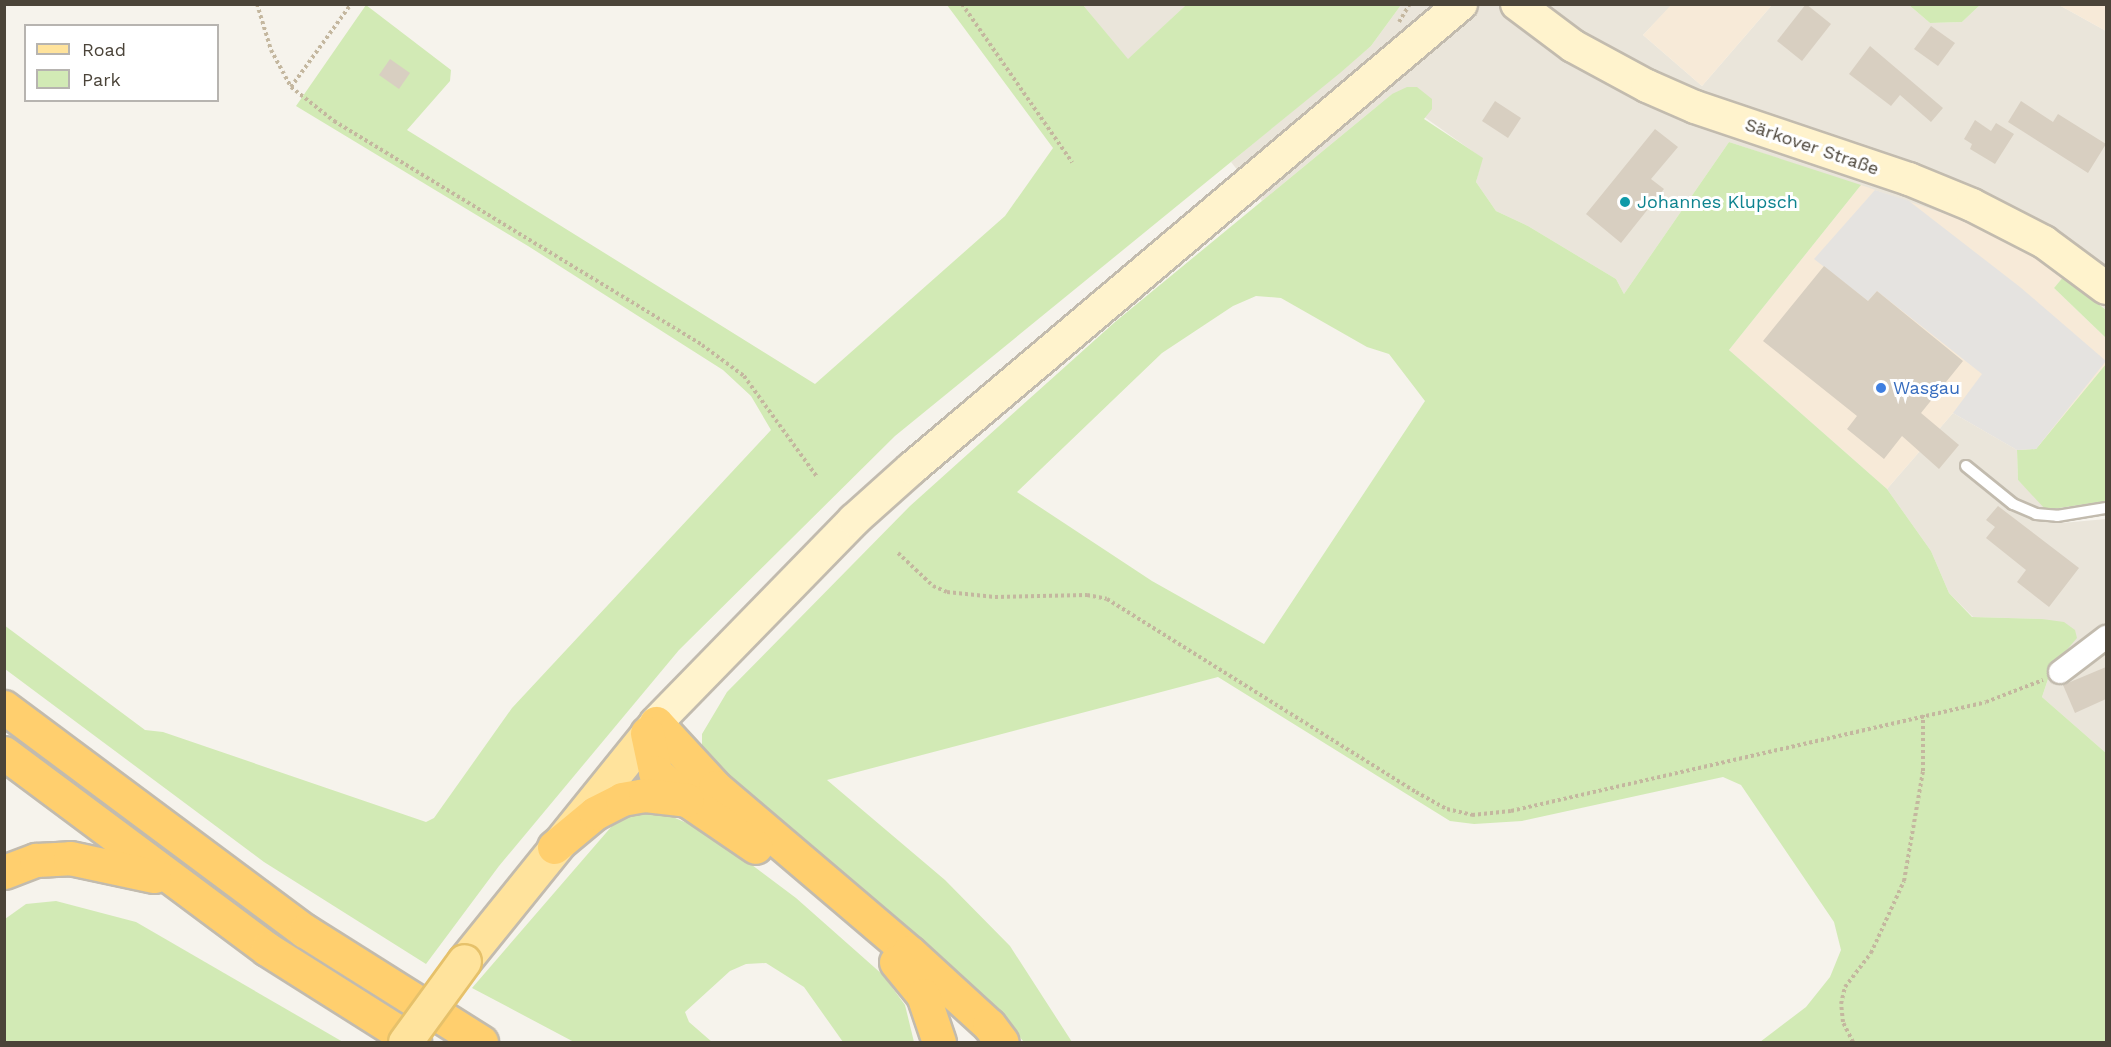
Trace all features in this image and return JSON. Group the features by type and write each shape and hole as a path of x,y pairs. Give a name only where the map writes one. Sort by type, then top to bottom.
{"highway":[{"path":"4,707 305,931 482,1042"},
{"path":"652,728 655,772 687,800 789,872 896,962 923,995 939,1042"},
{"path":"652,728 715,787 909,952 989,1025 1002,1042"},
{"path":"4,753 171,880 267,949 414,1042"},
{"path":"554,847 595,813 622,799 645,795 687,800"},
{"path":"4,872 36,860 70,858 171,880"}],"main road":[{"path":"405,1042 464,961 652,728 854,520 912,468 1461,4"},
{"name":"Särkover Straße","path":"1517,4 1574,46 1647,86 1695,107 1909,179 1972,205 2044,242 2106,288"}],"street":[{"path":"2060,672 2106,637"}],"lane":[{"path":"1966,466 2013,504 2036,514 2057,516 2106,508"}],"path":[{"path":"257,4 271,50 291,87 334,121 702,345 744,376 817,477"},
{"path":"291,87 351,4"},
{"path":"963,4 1072,162"},
{"path":"898,553 933,586 946,592 995,597 1088,595 1107,599 1416,792 1447,809 1472,814 1511,811 2007,696 2060,672"},
{"path":"1853,1042 1843,1022 1841,1004 1845,987 1871,953 1904,881 1923,771 1923,715"}],"shaded area":[{"path":"1672,4 1772,5 1702,86 1643,35"},
{"path":"1083,5 1186,5 1128,60"},
{"path":"1401,5 1672,5 1643,35 1702,86 1772,5 1909,5 1930,23 1962,22 1980,5 2059,5 2106,31 2106,310 2091,296 1983,227 1729,142 1624,294 1616,279 1528,226 1496,211 1476,182 1482,158 1392,94 1262,201 1231,162 1371,46"},
{"path":"2059,5 2106,5 2106,31"},
{"path":"1861,185 1983,227 2035,254 2064,276 2054,288 2106,338 2106,364 2036,449 2017,450 1953,413 1887,489 1729,350"},
{"path":"1875,190 1909,201 2020,287 2106,361 2036,449 2017,450 1953,413 1982,374 1877,291 1868,301 1814,259"},
{"path":"1953,413 2017,450 2018,480 2062,523 2106,519 2106,753 2042,697 2052,667 2042,619 1973,617 1949,593 1931,551 1887,489"}],"green space":[{"path":"366,5 451,70 450,81 407,130 815,384 1005,216 1053,148 947,5 1083,5 1128,59 1186,5 1401,5 1371,46 1340,73 895,436 679,650 499,866 426,964 264,862 5,669 4,625 145,730 163,732 426,822 434,818 512,708 771,430 751,396 723,370 528,246 296,106"},
{"path":"1909,5 1980,5 1962,22 1930,23"},
{"path":"1407,87 1417,87 1432,99 1432,109 1424,119 1483,158 1476,182 1496,211 1528,226 1616,279 1624,294 1729,142 1861,185 1729,350 1887,489 1931,551 1949,593 1972,617 2042,619 2064,622 2075,630 2077,638 2052,667 2042,697 2106,753 2106,1042 1760,1042 1806,1007 1830,977 1841,950 1834,922 1741,785 1723,777 1522,821 1474,824 1450,821 1218,677 827,780 945,880 1010,946 1072,1042 1024,1042 982,995 712,765 702,750 702,734 727,692 910,506 1115,322 1392,94","holes":["1256,296 1281,298 1367,347 1389,354 1425,401 1264,644 1152,581 1017,492 1162,353 1233,306"]},
{"path":"2064,276 2106,310 2106,338 2054,288"},
{"path":"2106,364 2106,501 2046,510 2018,480 2017,450 2036,449"},
{"path":"641,810 661,812 708,832 796,898 883,975 905,1005 914,1042 843,1042 804,987 766,963 746,964 730,971 685,1012 689,1022 712,1042 574,1042 472,988 618,819"},
{"path":"56,901 136,922 343,1042 5,1042 5,919 26,904"}],"building":[{"path":"1806,4 1831,24 1802,61 1777,41"},
{"path":"1931,26 1955,43 1938,66 1914,49"},
{"path":"1870,46 1943,108 1931,122 1900,95 1891,106 1849,74"},
{"path":"390,59 410,73 399,89 379,75"},
{"path":"1495,101 1521,118 1508,138 1482,121"},
{"path":"2021,101 2053,122 2058,114 2106,144 2088,173 2008,122"},
{"path":"1975,120 1991,131 1996,123 2014,134 1995,164 1970,149 1972,144 1964,139"},
{"name":"Johannes Klupsch","path":"1655,129 1678,147 1651,179 1664,189 1621,243 1586,214"},
{"name":"Wasgau","path":"1824,266 1868,301 1877,291 1963,361 1921,413 1959,445 1939,469 1902,436 1884,459 1847,429 1857,416 1763,341"},
{"path":"1998,506 2079,568 2049,607 2017,582 2026,570 1986,538 1995,527 1986,520"},
{"path":"2106,667 2106,699 2075,713 2063,685"}],"place":[{"name":"Johannes Klupsch","path":"1625,202"},
{"name":"Wasgau","path":"1881,388"}]}
